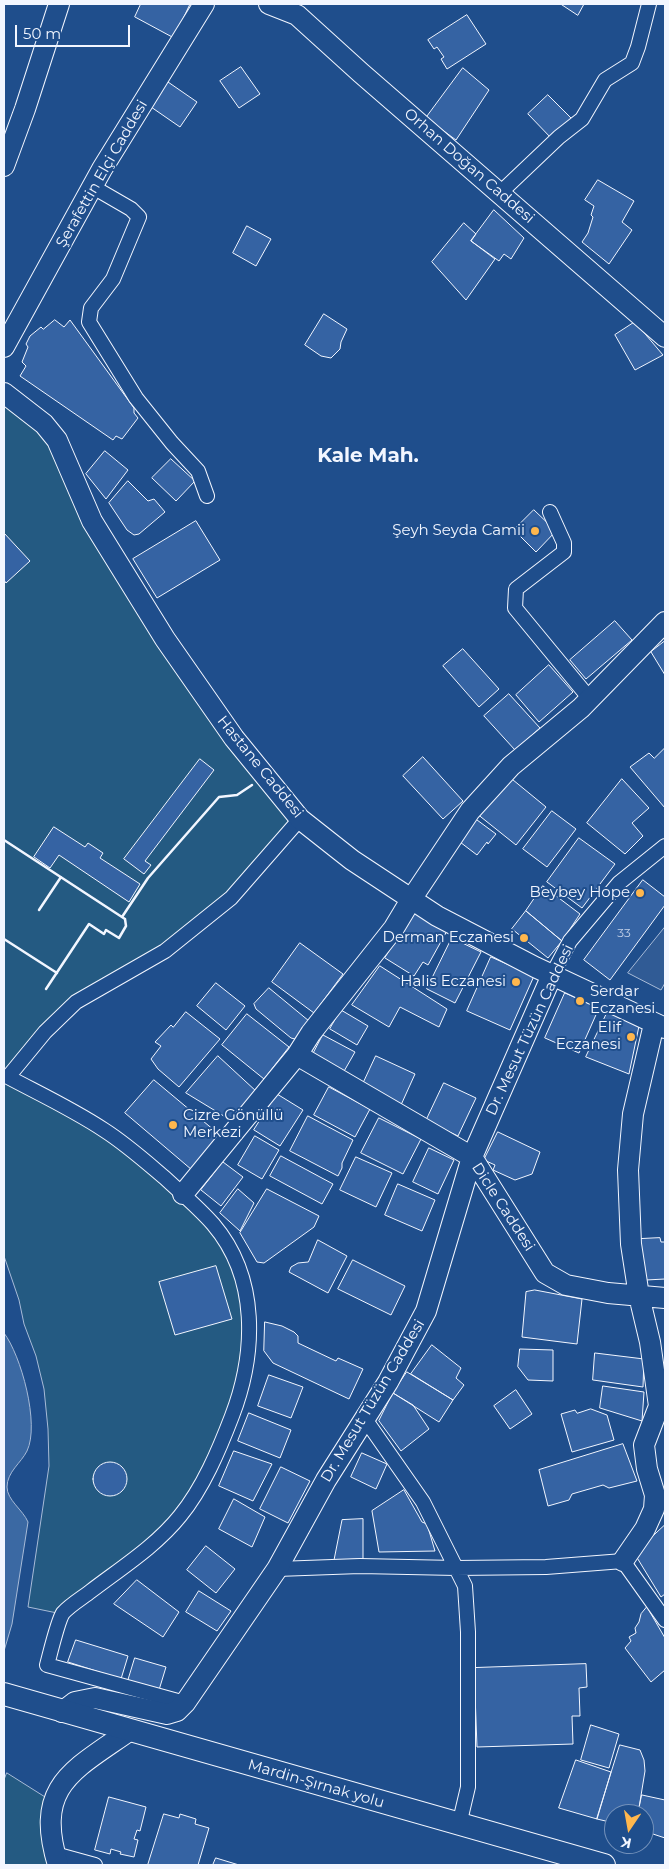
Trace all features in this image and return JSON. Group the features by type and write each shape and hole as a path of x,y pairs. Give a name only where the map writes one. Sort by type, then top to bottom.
{"main road":[{"name":"Mardin-Şırnak yolu","path":"4,1694 604,1865"}],"street":[{"path":"4,166 25,110 59,4"},
{"name":"Şerafettin Elçi Caddesi","path":"4,347 93,187 204,4"},
{"name":"Orhan Doğan Caddesi","path":"269,4 297,15 361,73 665,337"},
{"path":"500,193 560,137 582,120 605,80 632,63 649,4"},
{"path":"93,187 132,209 138,217 113,279 91,308 89,322 136,398 172,443 198,471 207,496"},
{"name":"Hastane Caddesi","path":"4,393 44,424 57,440 92,521 165,639 234,738 300,820 352,860 437,916 552,975 660,1026"},
{"path":"550,512 564,543 564,552 516,589 515,608 521,618 590,699"},
{"path":"183,1194 297,1054 310,1033 394,928 470,811 511,766 590,699 665,622"},
{"path":"185,1703 47,1665 62,1614 164,1534 192,1499 222,1441 239,1398 246,1368 249,1343 248,1303 244,1285 229,1248 214,1225 183,1194 133,1151 103,1129 8,1077 45,1032 76,1002 166,951 231,898 300,820"},
{"name":"Dr. Mesut Tüzün Caddesi","path":"62,1712 75,1702 95,1698 167,1714 177,1711 185,1703 277,1569 326,1480 388,1382 426,1311 472,1157 552,975 570,941 619,882 665,846"},
{"path":"623,1561 645,1529 660,1498 647,1469 644,1445 659,1417 659,1406 650,1342 639,1296 631,1244 628,1170 633,1114 660,1026"},
{"name":"Dicle Caddesi","path":"297,1054 472,1157 545,1272 566,1285 608,1293 665,1298"},
{"path":"365,1419 423,1502 465,1586 468,1632 468,1787 460,1825"},
{"path":"277,1569 360,1566 546,1567 623,1561"},
{"path":"623,1561 665,1620"},
{"path":"96,1865 56,1860 50,1835 53,1802 64,1780 75,1768 129,1731"}],"shaded area":[{"path":"4,393 30,411 92,521 300,819 231,898 165,951 76,1002 9,1077 103,1129 214,1225 248,1303 239,1398 180,1516 62,1614 28,1607 49,1466 48,1429 44,1389 36,1356 24,1324 19,1300 4,1256"},
{"path":"665,927 665,983 661,990 628,973"},
{"path":"4,1333 17,1357 22,1373 27,1390 31,1424 27,1451 9,1477 7,1487 12,1501 28,1522 12,1624 4,1651"},
{"path":"7,1773 53,1802 58,1865 4,1865 4,1780"}],"building":[{"path":"141,4 190,4 174,38 135,17"},
{"path":"561,4 584,4 578,15"},
{"path":"467,15 486,44 447,69 441,59 444,57 437,47 434,49 428,40"},
{"path":"241,67 260,94 239,108 220,81"},
{"path":"463,68 489,90 456,140 426,118"},
{"path":"168,82 197,102 180,127 151,107"},
{"path":"548,95 572,119 552,139 528,114"},
{"path":"598,180 634,201 622,222 632,230 609,264 582,242 588,233 594,206 585,200"},
{"path":"494,210 524,238 511,259 504,254 499,261 471,241"},
{"path":"464,223 476,234 471,241 495,259 466,300 432,262"},
{"path":"247,226 271,239 256,266 233,253"},
{"path":"324,314 347,329 340,349 331,358 321,356 305,345"},
{"path":"55,320 64,327 70,320 134,408 134,413 138,418 122,439 116,436 113,440 20,376 26,366 22,362 30,336 41,327 43,329"},
{"path":"635,322 663,355 635,370 615,335"},
{"path":"105,451 128,470 106,499 86,474"},
{"path":"171,459 195,481 176,501 152,478"},
{"path":"128,481 148,501 154,499 165,512 139,534 134,535 127,530 109,503"},
{"name":"Şeyh Seyda Camii","path":"534,510 556,531 536,552 514,530"},
{"path":"196,521 220,560 157,598 133,559"},
{"path":"4,533 30,561 6,583 4,580"},
{"path":"615,621 632,640 586,679 570,660"},
{"path":"665,641 665,675 651,652"},
{"path":"463,649 499,689 479,707 443,666"},
{"path":"549,665 573,692 539,722 516,695"},
{"path":"509,694 540,728 515,750 484,716"},
{"path":"665,748 665,808 630,767 649,753 654,758"},
{"path":"423,757 463,801 443,819 403,776"},
{"path":"200,759 214,770 145,861 151,865 144,874 124,859"},
{"path":"507,775 546,807 516,845 476,813"},
{"path":"622,779 649,808 632,823 643,836 625,854 587,823"},
{"path":"552,811 576,829 547,867 523,849"},
{"path":"473,817 496,834 477,855 456,839"},
{"path":"54,827 85,847 88,843 103,853 100,858 140,884 129,902 59,855 50,868 34,857"},
{"path":"579,838 615,864 582,908 547,882"},
{"path":"643,880 665,897 665,905 610,980 584,960"},
{"path":"543,886 580,914 562,941 526,911"},
{"path":"526,911 562,941 548,958 512,929"},
{"path":"414,913 448,929 428,965 423,962 414,976 385,958"},
{"path":"452,938 481,952 455,1003 427,989"},
{"path":"300,943 343,974 314,1013 272,982"},
{"path":"491,957 534,976 510,1030 467,1011"},
{"path":"380,966 447,1009 439,1027 400,1007 389,1027 352,1005"},
{"path":"216,983 245,1006 226,1030 197,1006"},
{"path":"269,988 309,1021 295,1039 291,1038 256,1009 254,1004"},
{"path":"565,993 599,1008 579,1053 545,1038"},
{"path":"341,1010 368,1026 357,1045 330,1029"},
{"path":"608,1011 639,1026 629,1074 586,1057"},
{"path":"186,1012 220,1039 179,1087 158,1069 151,1059 161,1046 155,1042 171,1025 173,1027"},
{"path":"247,1014 289,1047 264,1079 222,1045"},
{"path":"323,1035 355,1052 343,1073 312,1056"},
{"path":"218,1056 257,1092 232,1121 186,1093"},
{"path":"376,1056 415,1074 401,1105 362,1086"},
{"name":"Cizre Gönüllü Merkezi","path":"154,1080 221,1136 192,1170 125,1113"},
{"path":"444,1083 476,1098 458,1136 426,1121"},
{"path":"329,1087 370,1109 355,1137 314,1115"},
{"path":"277,1094 303,1110 280,1146 254,1130"},
{"path":"308,1116 353,1140 338,1176 290,1151"},
{"path":"379,1118 421,1139 403,1174 361,1153"},
{"path":"498,1132 540,1152 532,1174 515,1180 493,1170 495,1165 484,1160"},
{"path":"255,1136 279,1150 262,1179 238,1165"},
{"path":"429,1148 454,1160 438,1194 413,1182"},
{"path":"281,1156 333,1184 322,1204 270,1176"},
{"path":"356,1157 392,1173 376,1207 340,1190"},
{"path":"223,1162 243,1177 221,1206 201,1190"},
{"path":"398,1184 435,1200 422,1231 385,1215"},
{"path":"238,1189 254,1203 240,1231 220,1213"},
{"path":"267,1189 319,1216 314,1227 264,1263 257,1262 240,1233"},
{"path":"660,1238 661,1242 665,1242 665,1279 646,1280 640,1239"},
{"path":"318,1240 347,1256 328,1293 289,1272 291,1267 298,1263 308,1262"},
{"path":"353,1260 405,1286 391,1315 338,1289"},
{"path":"216,1266 232,1319 175,1335 159,1282"},
{"path":"535,1290 582,1299 577,1344 522,1337 526,1292"},
{"path":"265,1322 282,1326 294,1332 298,1336 298,1343 336,1361 338,1358 363,1369 349,1399 273,1363 264,1351"},
{"path":"432,1345 461,1368 456,1378 464,1385 453,1400 411,1374"},
{"path":"520,1349 553,1350 553,1381 528,1380 518,1367"},
{"path":"595,1353 644,1359 643,1387 593,1380"},
{"path":"407,1372 453,1400 439,1422 393,1393"},
{"path":"269,1375 303,1387 291,1418 258,1406"},
{"path":"603,1386 644,1392 642,1421 600,1408"},
{"path":"516,1390 532,1414 510,1429 494,1406"},
{"path":"393,1393 413,1405 429,1429 401,1451 379,1421"},
{"path":"591,1409 607,1415 614,1440 572,1452 561,1414 575,1410 577,1413"},
{"path":"249,1413 291,1430 280,1458 238,1441"},
{"path":"623,1444 637,1481 609,1488 603,1485 572,1494 569,1500 548,1506 539,1470"},
{"path":"234,1451 272,1464 253,1501 219,1486"},
{"path":"362,1453 387,1464 376,1489 351,1477"},
{"path":"110,1462 117,1463 122,1467 126,1472 126,1486 122,1491 117,1495 110,1496 103,1495 98,1491 94,1486 93,1479 94,1472 98,1467 103,1463"},
{"path":"281,1467 310,1481 288,1523 260,1509"},
{"path":"404,1490 422,1522 427,1524 435,1551 379,1552 372,1511"},
{"path":"234,1499 265,1517 252,1547 219,1529"},
{"path":"363,1519 363,1559 334,1560 342,1520"},
{"path":"665,1525 665,1594 661,1597 636,1556 638,1550"},
{"path":"206,1546 235,1569 216,1593 187,1570"},
{"path":"137,1580 179,1612 163,1637 114,1604"},
{"path":"199,1591 231,1611 217,1631 186,1612"},
{"path":"647,1607 665,1638 665,1670 651,1682 625,1648 631,1641 629,1637 636,1633 635,1628 641,1614"},
{"path":"76,1640 128,1656 121,1679 68,1662"},
{"path":"135,1658 166,1667 159,1690 128,1681"},
{"path":"586,1664 587,1687 579,1688 580,1716 572,1716 573,1744 477,1747 474,1668"},
{"path":"591,1725 619,1734 609,1768 581,1760"},
{"path":"620,1745 640,1750 644,1760 645,1771 640,1804 604,1804 604,1821 597,1819"},
{"path":"576,1760 611,1772 597,1819 559,1808"},
{"path":"642,1795 665,1800 665,1838 654,1834 654,1804 640,1804"},
{"path":"109,1797 146,1807 140,1831 137,1830 134,1839 138,1840 134,1857 120,1854 121,1852 111,1849 110,1854 95,1850"},
{"path":"164,1814 179,1818 180,1814 196,1819 195,1824 209,1828 198,1865 148,1865"},
{"path":"216,1858 239,1865 213,1865"}],"wall":[{"path":"122,917 148,878 219,797 237,795 252,785"},
{"path":"4,840 125,919 126,926 119,938 106,930 104,934 89,924 46,989"},
{"path":"39,910 61,877"},
{"path":"4,939 57,973"}],"place":[{"name":"Şeyh Seyda Camii","path":"535,531"},
{"name":"Beybey Hope","path":"640,893"},
{"name":"Derman Eczanesi","path":"524,938"},
{"name":"Halis Eczanesi","path":"516,982"},
{"name":"Serdar Eczanesi","path":"580,1001"},
{"name":"Elif Eczanesi","path":"631,1037"},
{"name":"Cizre Gönüllü Merkezi","path":"173,1125"}],"district":[{"name":"Kale Mah.","path":"368,456"}]}
